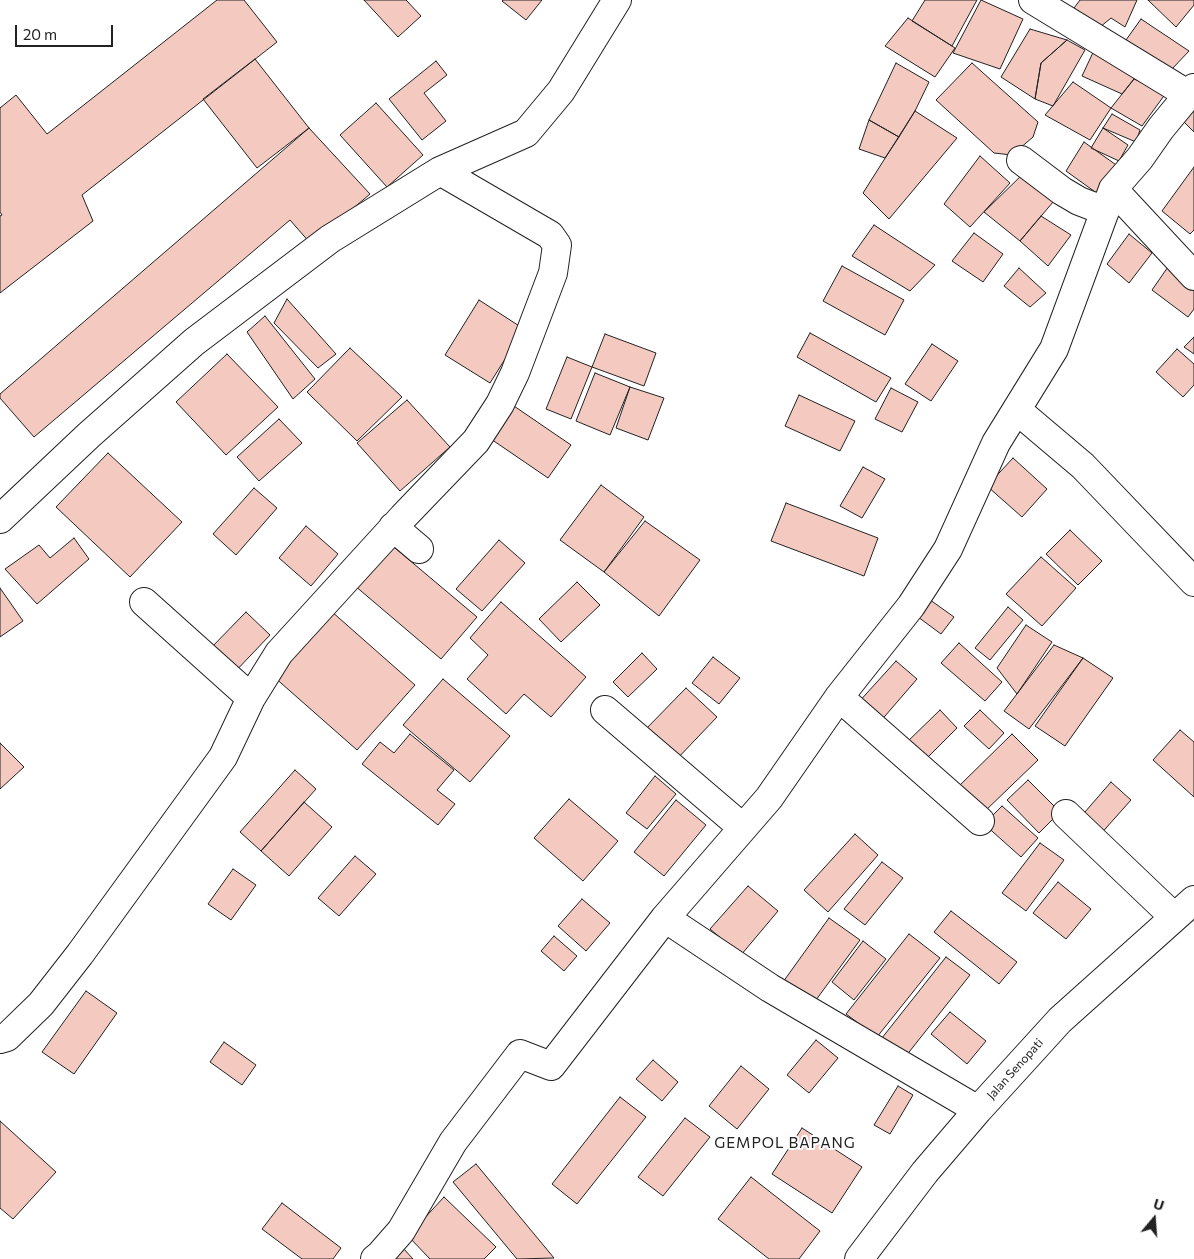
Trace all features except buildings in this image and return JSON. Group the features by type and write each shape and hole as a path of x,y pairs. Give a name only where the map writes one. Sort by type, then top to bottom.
{"street":[{"path":"0,519 89,435 194,342 330,239 440,171 526,133 561,91 617,0"},
{"path":"375,1259 401,1231 453,1142 520,1054 551,1066 665,918 769,798 839,697 911,606 948,549 996,443 1018,411 1054,349 1109,200 1161,128 1191,92 1033,0"},
{"path":"1021,160 1062,192 1078,201 1109,200 1194,276"},
{"path":"0,1039 7,1037 42,1004 223,757 251,698 279,652 393,527 476,441 500,404 515,373 553,273 557,245 550,235 440,171"},
{"path":"1018,411 1083,466 1194,582"},
{"path":"393,527 419,549"},
{"path":"144,602 251,698"},
{"path":"839,697 980,821"},
{"path":"604,710 743,828"},
{"path":"1066,814 1184,909"},
{"name":"Jalan Senopati","path":"859,1259 925,1172 978,1110 1060,1020 1125,964 1184,909"},
{"path":"665,918 770,988 978,1110"}],"district":[{"name":"GEMPOL BAPANG","path":"785,1143"}]}
